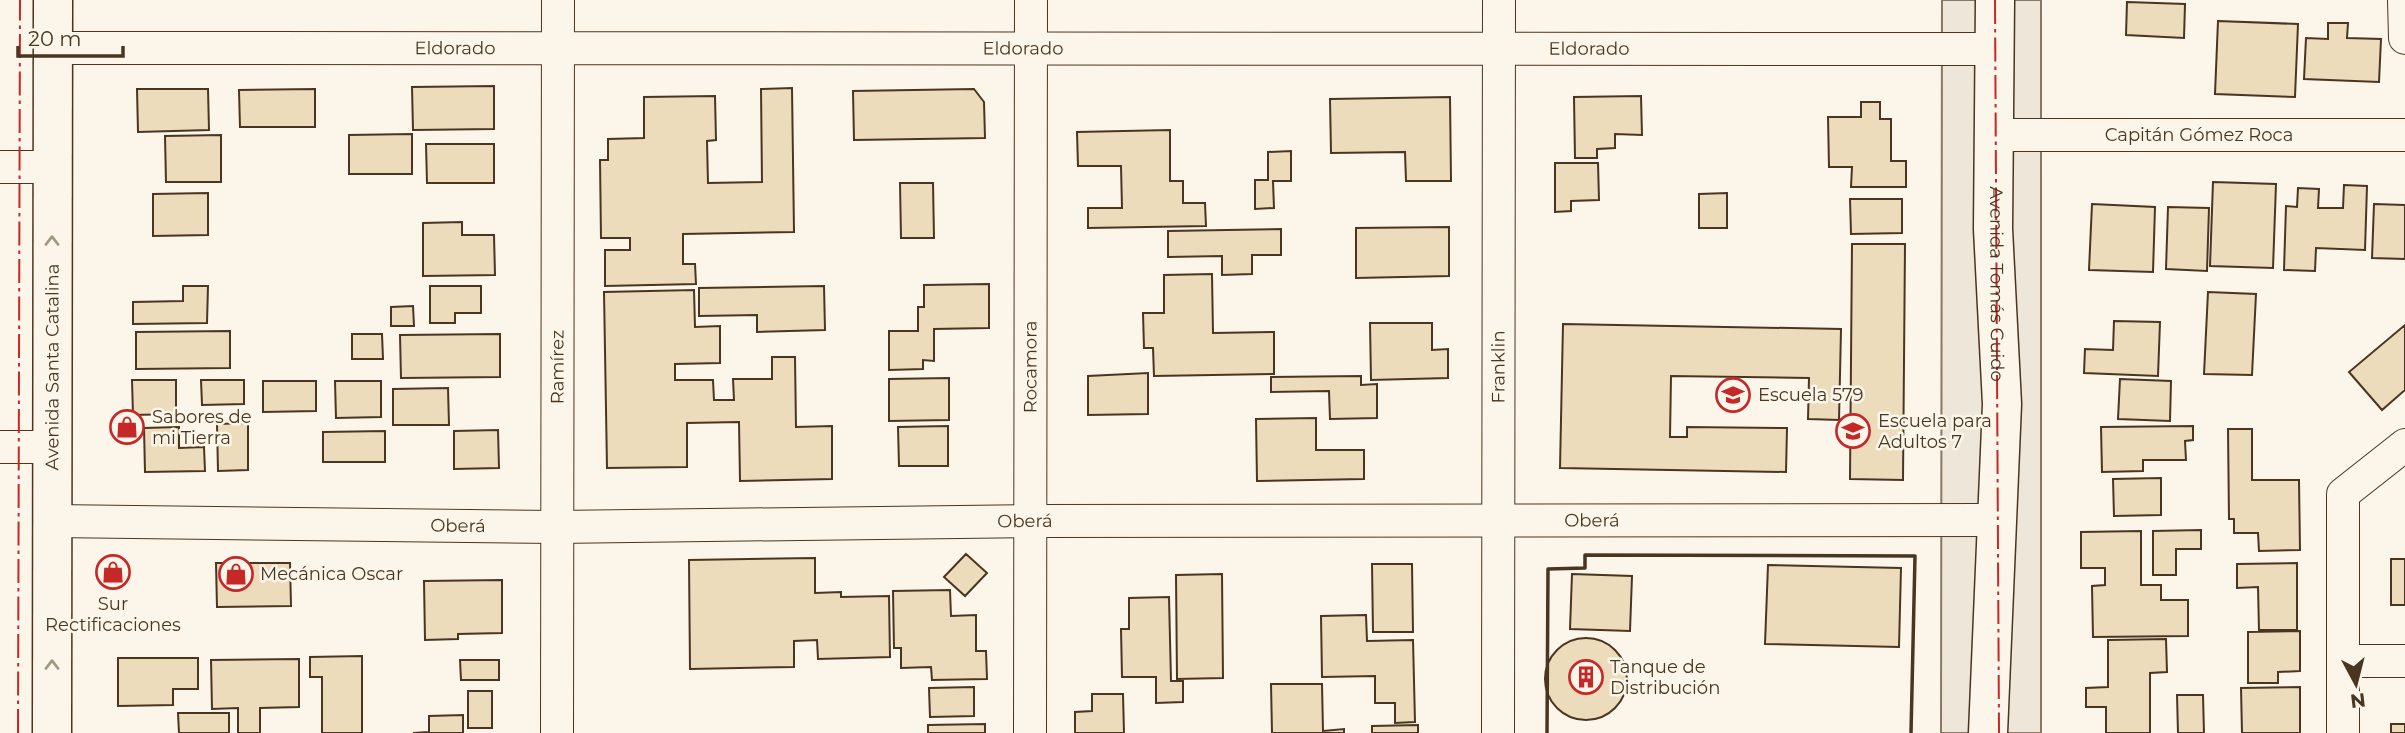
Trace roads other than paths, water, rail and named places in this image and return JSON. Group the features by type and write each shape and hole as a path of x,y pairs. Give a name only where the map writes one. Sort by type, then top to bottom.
{"main road":[{"name":"Avenida Santa Catalina","path":"51,733 53,0"},
{"name":"Avenida Tomás Guido","path":"1988,733 2002,404 1993,229 1995,0"}],"street":[{"name":"Ramírez","path":"557,733 558,0"},
{"name":"Rocamora","path":"1030,733 1031,0"},
{"name":"Franklin","path":"1498,733 1499,0"},
{"path":"2404,0 2405,38"},
{"name":"Eldorado","path":"52,48 1993,49"},
{"name":"Capitán Gómez Roca","path":"1994,135 2405,135"},
{"path":"0,167 52,167"},
{"path":"2343,733 2343,494 2405,445"},
{"path":"0,447 52,447"},
{"name":"Oberá","path":"52,522 556,527 1030,521 1997,520"},
{"path":"2343,661 2405,661"}],"place":[{"name":"Escuela 579","path":"1733,395"},
{"name":"Sabores de mi Tierra","path":"127,427"},
{"name":"Escuela para Adultos 7","path":"1853,431"},
{"name":"Sur Rectificaciones","path":"113,572"},
{"name":"Mecánica Oscar","path":"236,574"},
{"name":"Tanque de Distribución","path":"1586,677"}]}
